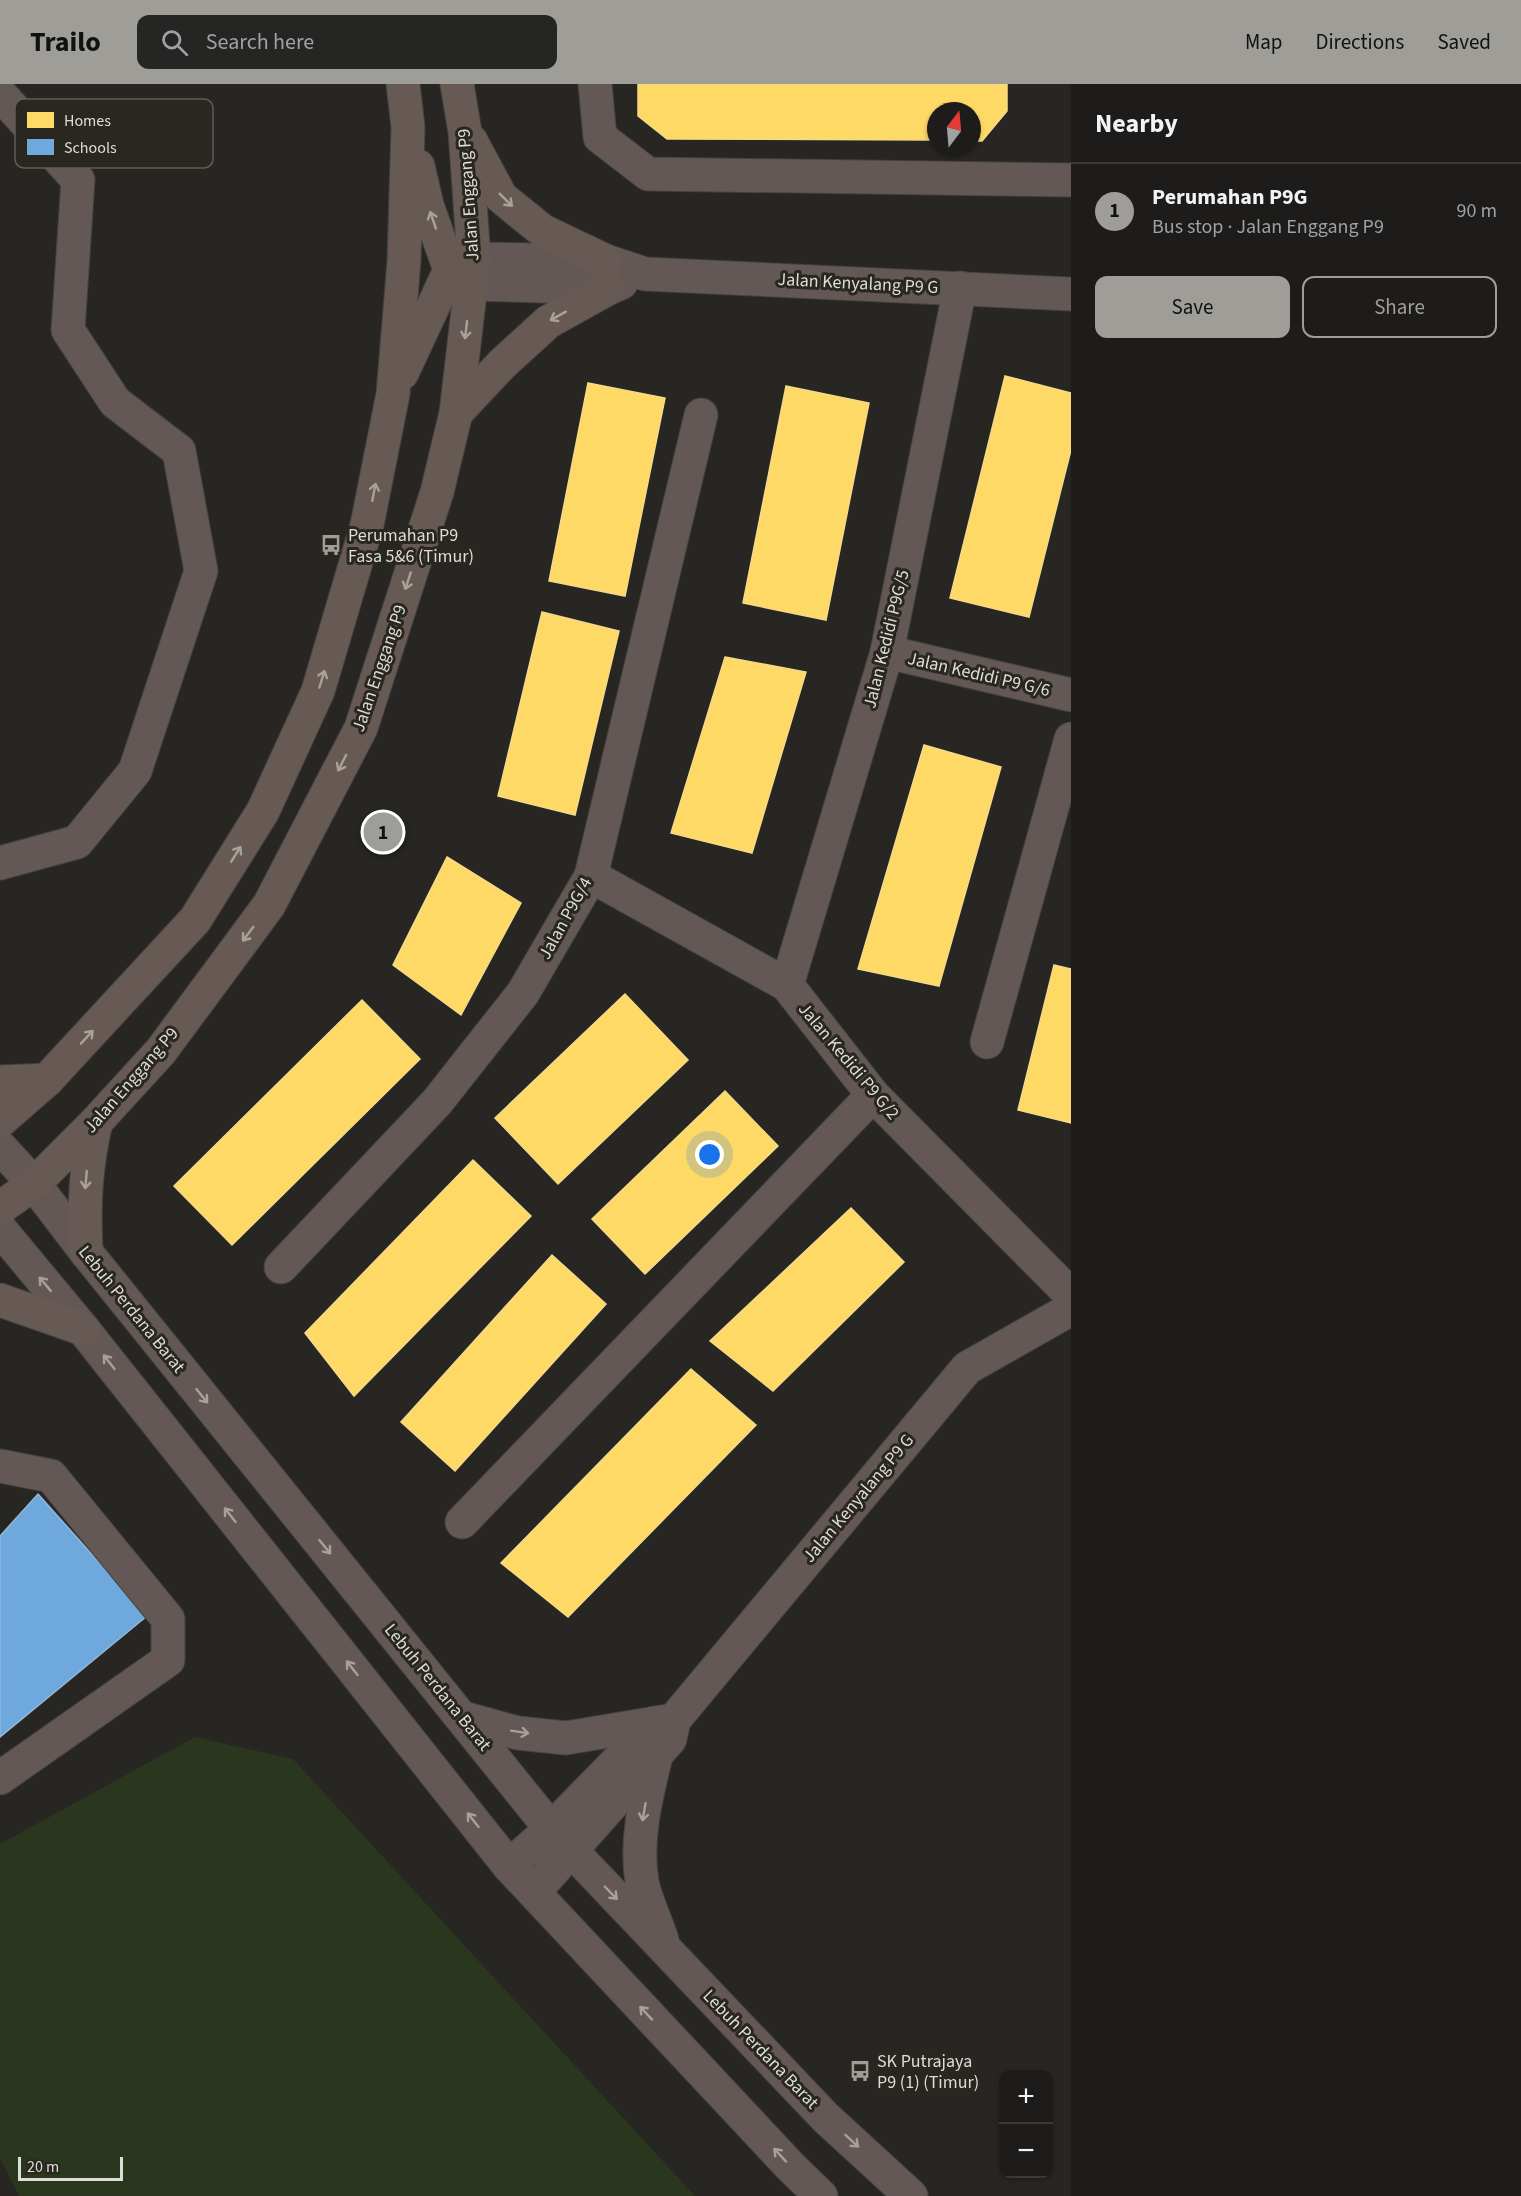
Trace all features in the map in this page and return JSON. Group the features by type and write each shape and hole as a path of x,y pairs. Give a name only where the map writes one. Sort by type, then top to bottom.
{"main road":[{"path":"393,394 465,271 427,205 408,127 403,84"},
{"name":"Jalan Enggang P9","path":"0,1208 34,1184 96,1122 160,1051 269,906 361,728 437,492 456,413 465,271 465,132 457,84"},
{"path":"0,1121 47,1080 195,921 263,811 318,691 367,525 393,394 404,261 408,127"},
{"path":"456,413 502,364 548,322 608,274 543,231 501,197 465,132"},
{"path":"0,1082 47,1080"},
{"path":"86,1252 84,1198 87,1160 96,1122"},
{"path":"0,1300 82,1329"}],"street":[{"path":"595,84 600,138 648,174 1071,180"},
{"path":"0,94 15,111"},
{"path":"0,863 77,842 135,771 201,571 179,451 115,402 68,330 78,180 67,168"},
{"name":"Jalan Kenyalang P9 G","path":"465,271 645,274 1071,294"},
{"name":"Jalan Kedidi P9G/5","path":"787,985 887,652 960,288"},
{"name":"Jalan P9G/4","path":"281,1266 452,1084 523,993 591,876 701,415"},
{"name":"Jalan Kedidi P9 G/6","path":"887,652 1071,695"},
{"path":"987,1042 1071,739"},
{"name":"Jalan Kedidi P9 G/2","path":"591,876 787,985 873,1095 1071,1295"},
{"path":"462,1522 873,1095"},
{"name":"Lebuh Perdana Barat","path":"0,1147 34,1184 86,1252 561,1840 826,2118 911,2196"},
{"path":"0,1229 509,1866 791,2167 821,2196"},
{"name":"Jalan Kenyalang P9 G","path":"534,1892 561,1840 662,1732 967,1368 1071,1310"},
{"path":"0,1466 51,1476 168,1619 168,1660 0,1778"},
{"path":"463,1718 518,1733 566,1738 662,1732 640,1835 640,1862 643,1884 665,1948"},
{"name":"Jalan Kenyalang P9 G","path":"509,1866 561,1840"}],"green space":[{"path":"195,1737 293,1759 695,2196 19,2196 0,2158 0,1844"}],"building: Homes":[{"path":"638,84 1007,84 1007,111 982,141 981,102 927,102 927,140 667,139 638,116"},
{"path":"1005,376 1071,393 1071,450 1029,617 950,598"},
{"path":"588,383 665,398 625,596 549,581"},
{"path":"786,386 869,403 826,620 743,603"},
{"path":"542,612 619,631 575,815 498,796"},
{"path":"725,657 806,672 752,853 671,833"},
{"path":"924,745 1001,767 939,986 858,969"},
{"path":"447,857 521,903 461,1015 393,965"},
{"path":"1054,965 1071,969 1071,1123 1018,1110"},
{"path":"625,994 688,1060 558,1184 495,1118"},
{"path":"362,1000 420,1059 232,1245 174,1186"},
{"path":"725,1091 778,1146 645,1274 592,1219"},
{"path":"473,1160 531,1216 354,1396 305,1333"},
{"path":"851,1208 904,1262 773,1391 710,1341"},
{"path":"552,1255 606,1304 455,1471 401,1422"},
{"path":"691,1369 756,1425 568,1617 501,1563"}],"building: Schools":[{"path":"38,1494 147,1616 0,1737 0,1536"}],"place":[{"name":"Perumahan P9 Fasa 5&6 (Timur)","path":"331,545"},
{"name":"Perumahan P9G","path":"383,832"},
{"name":"SK Putrajaya P9 (1) (Timur)","path":"860,2071"}]}
